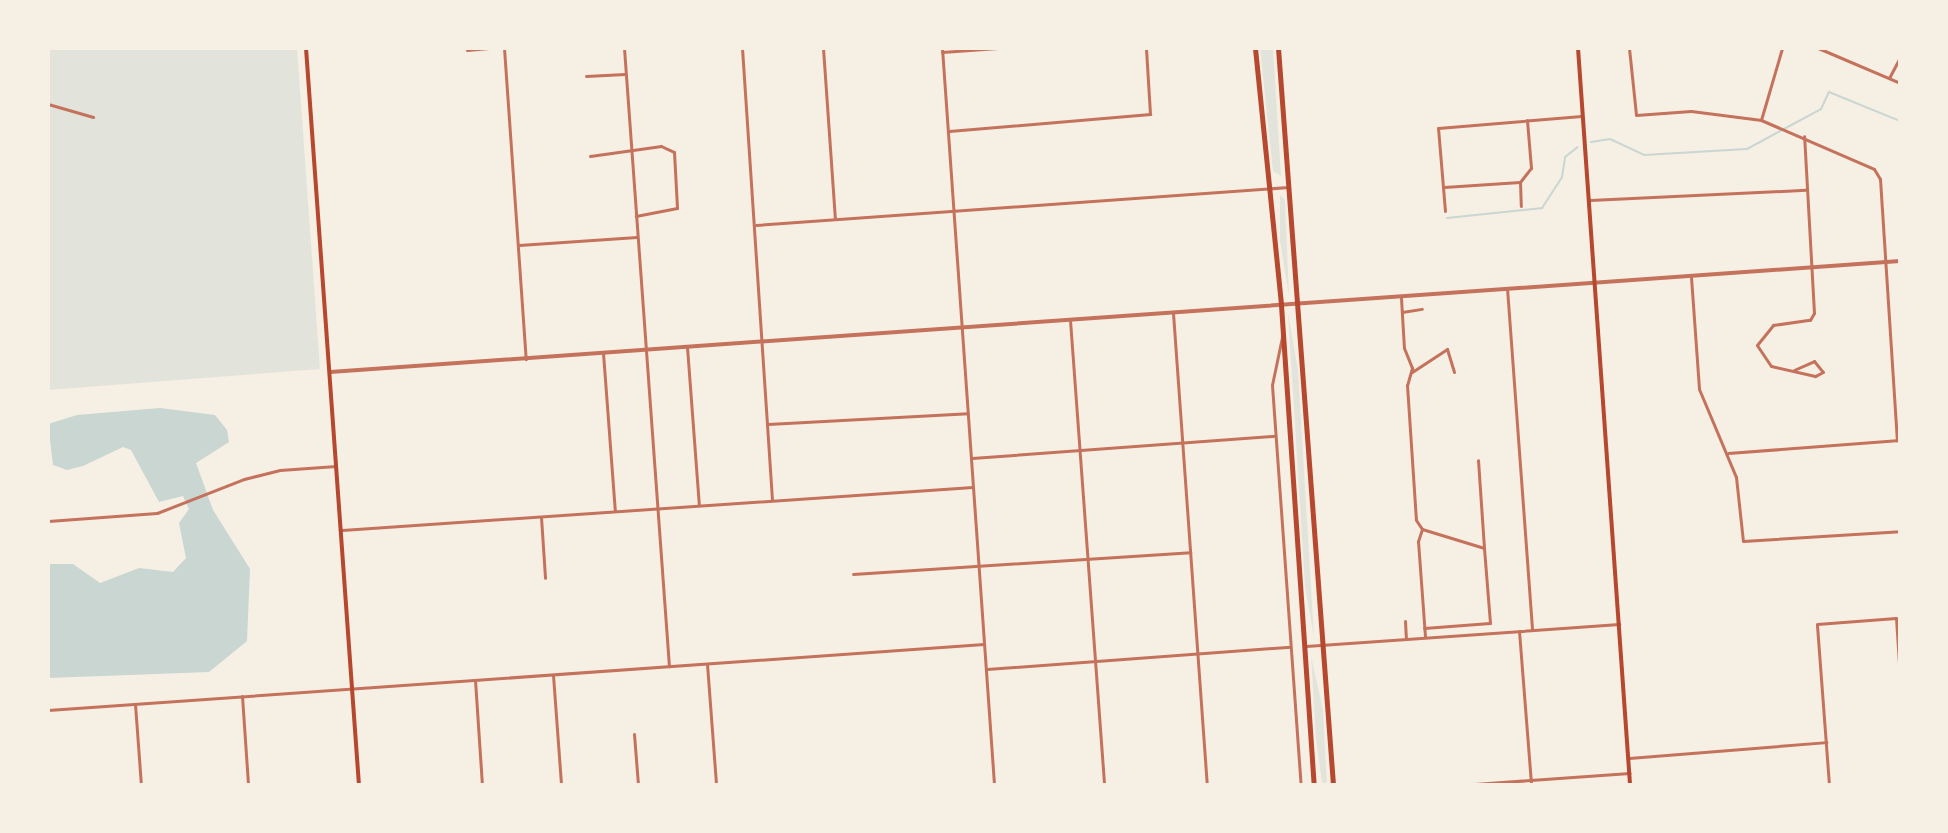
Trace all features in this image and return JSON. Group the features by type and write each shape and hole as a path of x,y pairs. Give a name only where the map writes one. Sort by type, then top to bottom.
{"highway":[{"path":"1255,48 1281,305 1314,785"},
{"path":"1278,48 1333,785"}],"main road":[{"path":"306,48 359,785"},
{"path":"1578,48 1630,785"}],"street":[{"path":"467,50 489,48"},
{"path":"504,48 526,359"},
{"path":"624,48 669,666"},
{"path":"742,48 773,501"},
{"path":"823,48 835,219"},
{"path":"994,785 942,50 998,48"},
{"path":"948,131 1150,114 1146,48"},
{"path":"1629,48 1636,115 1691,111 1761,120 1804,136 1874,169 1880,179 1899,440 1727,453"},
{"path":"1761,120 1782,48"},
{"path":"1818,48 1900,83"},
{"path":"1889,78 1900,57"},
{"path":"586,76 625,74"},
{"path":"48,104 93,117"},
{"path":"1445,211 1438,128 1583,116"},
{"path":"1521,206 1520,182 1531,168 1527,120"},
{"path":"1794,370 1814,361 1823,372 1815,376 1771,366 1757,345 1773,325 1810,320 1811,267 1804,136"},
{"path":"590,156 669,147 677,173 679,200 674,211 636,216"},
{"path":"1444,187 1520,182"},
{"path":"756,225 1289,187"},
{"path":"1588,200 1806,190"},
{"path":"519,245 637,237"},
{"path":"330,372 1900,261"},
{"path":"1691,277 1699,389 1727,453 1740,496 1743,541 1900,531"},
{"path":"1507,288 1532,630"},
{"path":"1401,296 1412,372 1407,385 1416,520 1422,529 1484,548"},
{"path":"1402,312 1422,309"},
{"path":"1173,313 1207,785"},
{"path":"1070,320 1104,785"},
{"path":"1283,333 1272,370 1301,785"},
{"path":"687,347 699,505"},
{"path":"1412,372 1447,349 1454,372"},
{"path":"603,353 615,511"},
{"path":"767,424 968,413"},
{"path":"971,458 1275,436"},
{"path":"1478,460 1490,633"},
{"path":"48,521 157,513 209,492 280,470 336,466"},
{"path":"341,531 973,487"},
{"path":"541,517 545,578"},
{"path":"1422,529 1418,541 1425,637"},
{"path":"853,574 1088,562 1190,552"},
{"path":"1829,785 1817,624 1896,618 1900,678"},
{"path":"1405,621 1406,638"},
{"path":"1424,628 1490,623"},
{"path":"1306,646 1619,624"},
{"path":"1519,631 1531,783"},
{"path":"48,710 984,644"},
{"path":"986,669 1290,647"},
{"path":"707,664 716,785"},
{"path":"553,675 561,785"},
{"path":"475,680 482,785"},
{"path":"242,696 248,785"},
{"path":"135,704 141,785"},
{"path":"634,734 638,785"},
{"path":"1629,758 1826,742"},
{"path":"1461,785 1531,783 1630,773"}],"shaded area":[{"path":"48,48 297,48 320,369 48,390"},
{"path":"1260,48 1273,48 1281,176 1273,171"},
{"path":"1280,195 1285,200 1289,296 1280,241"},
{"path":"1288,313 1298,370 1314,637 1305,586"},
{"path":"160,408 215,415 227,430 229,442 196,463 213,510 250,569 247,641 209,672 48,678 48,564 73,564 100,583 139,568 173,572 186,558 179,523 189,509 183,496 159,502 131,450 123,447 83,466 67,470 53,465 48,424 77,415"},
{"path":"1311,656 1323,710 1327,785 1322,782 1316,739"}],"waterway":[{"path":"1591,142 1610,139 1644,155 1747,149 1821,109 1829,92 1900,121"},
{"path":"1447,218 1542,208 1562,177 1565,157 1578,147"}]}
